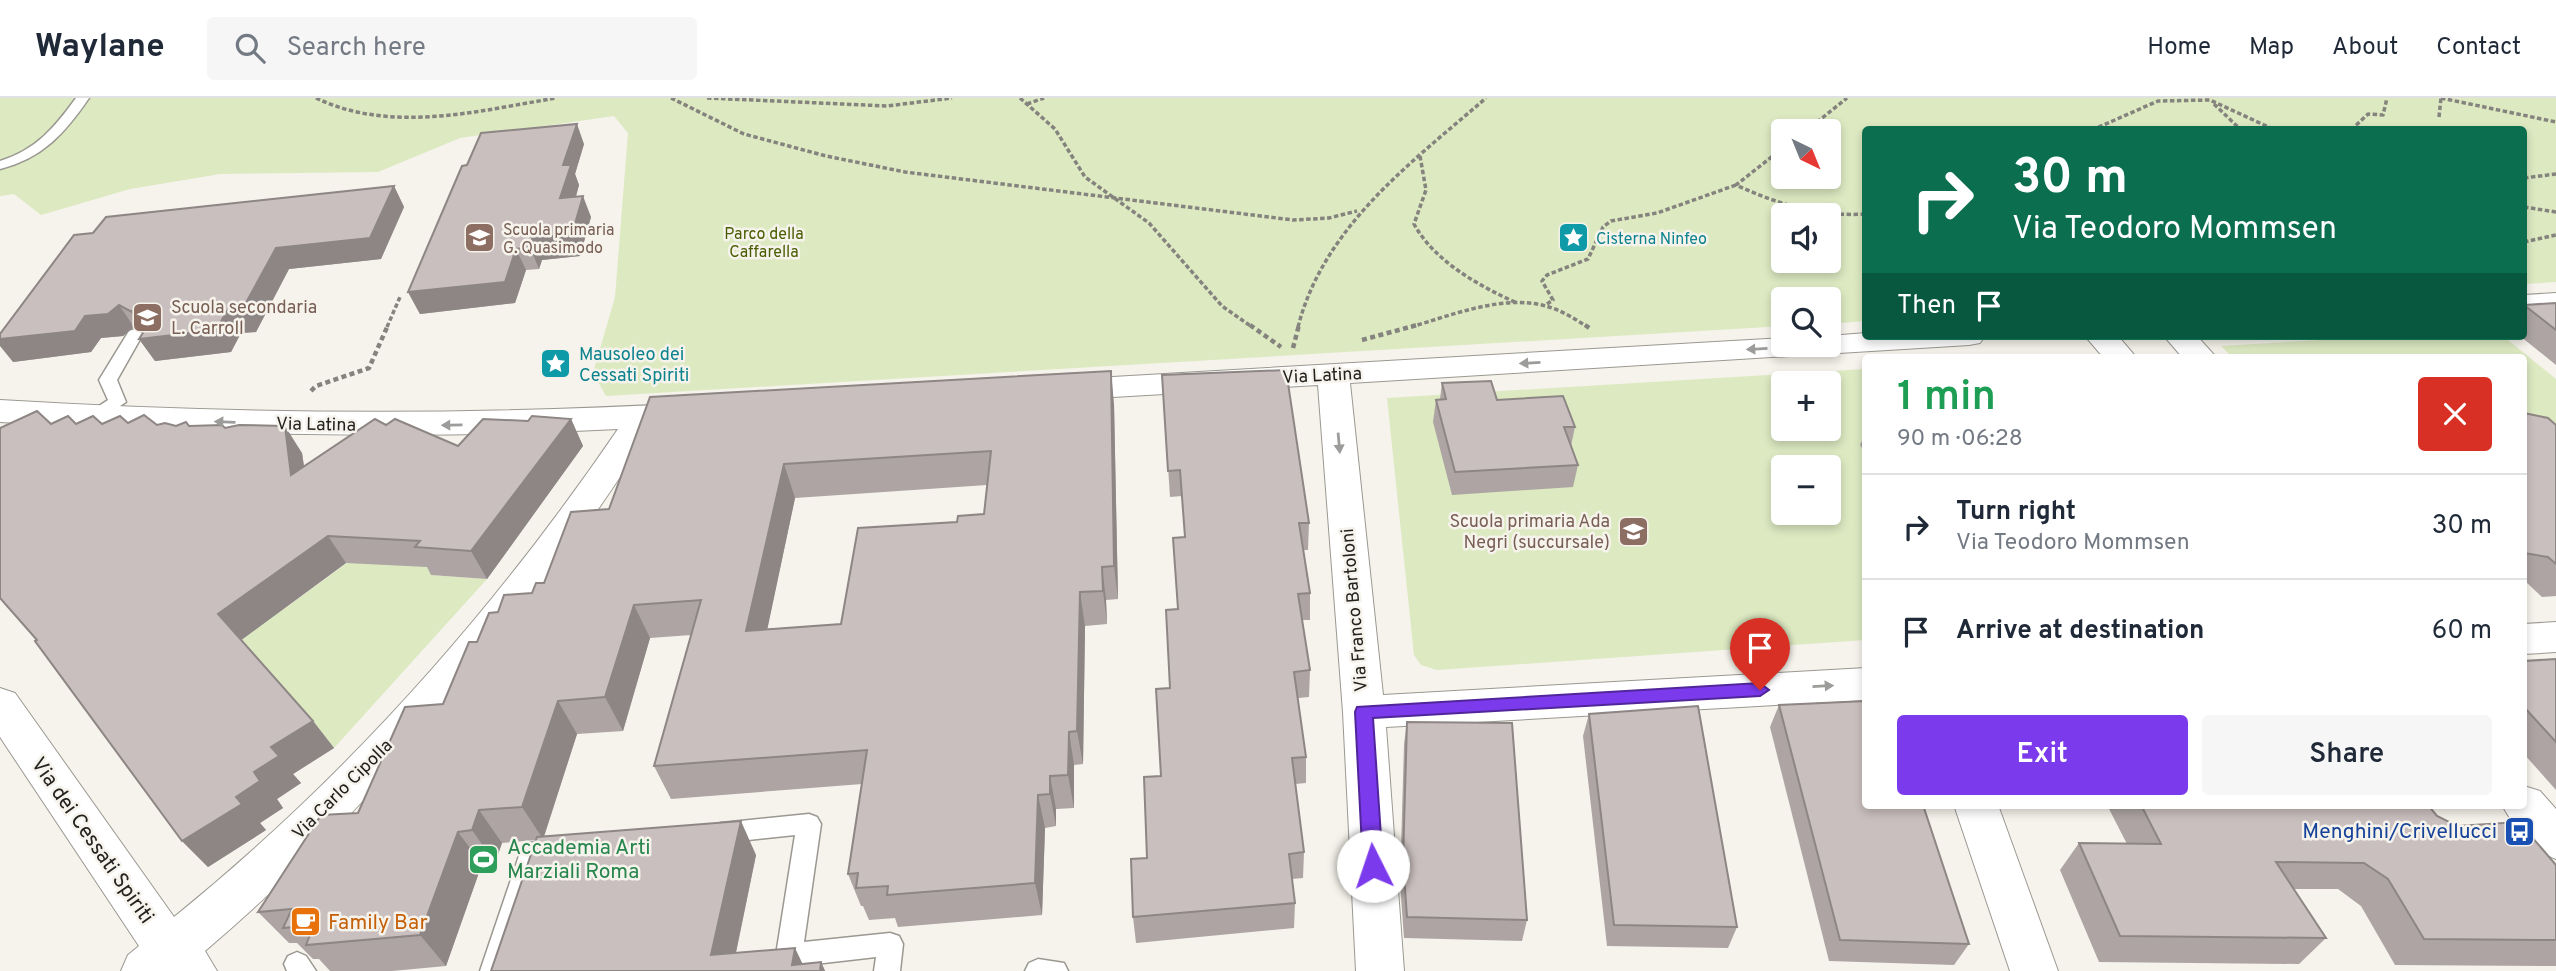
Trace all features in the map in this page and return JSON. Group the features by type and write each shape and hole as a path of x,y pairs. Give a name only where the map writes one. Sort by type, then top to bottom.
{"street":[{"path":"2527,304 2556,302"},
{"name":"Via Latina","path":"1841,344 1906,340"},
{"path":"2105,340 2117,354"},
{"path":"2184,340 2197,354"},
{"name":"Via Latina","path":"1028,393 1771,348"},
{"name":"Via Franco Bartoloni","path":"1333,375 1364,712 1380,971"},
{"name":"Via Latina","path":"0,411 304,425 477,424 725,412"},
{"path":"0,445 78,416"},
{"name":"Via Carlo Cipolla","path":"169,964 453,672 529,581 643,417"},
{"path":"2527,639 2556,637"},
{"path":"1364,712 1862,684"},
{"name":"Via dei Cessati Spiriti","path":"0,704 169,964"},
{"path":"2527,807 2556,840"},
{"path":"1977,809 2034,971"}],"lane":[{"path":"0,165 39,151 53,140 83,98"},
{"path":"78,416 117,402 108,380 135,334"},
{"path":"698,835 810,824 789,955 890,944 887,971"},
{"path":"493,971 531,851 587,845"},
{"path":"1038,971 1055,971"}],"path":[{"path":"316,98 348,111 430,116 489,110 556,98"},
{"path":"671,98 744,134 827,156 905,172 1293,220 1329,218 1358,211"},
{"path":"707,98 887,106 952,98"},
{"path":"1020,98 1055,129 1084,177 1149,223 1222,306 1282,348"},
{"path":"1026,104 1044,98"},
{"path":"1292,355 1299,312 1320,267 1358,211 1486,98"},
{"path":"1821,119 1847,98"},
{"path":"2355,126 2368,114 2383,115 2387,98"},
{"path":"2440,117 2441,98 2556,122"},
{"path":"2101,126 2158,101 2209,99 2266,126"},
{"path":"2209,99 2237,126"},
{"path":"1420,156 1429,176 1427,191 1414,224 1424,243 1493,292 1517,303"},
{"path":"1546,305 1553,300 1542,281 1547,275 1588,260 1603,227 1611,222 1657,213 1736,185 1771,157"},
{"path":"2527,178 2556,174"},
{"path":"1736,185 1759,197 1793,205 1862,214"},
{"path":"2527,207 2556,212"},
{"path":"2527,241 2556,235"},
{"path":"303,400 316,386 369,368 400,297"},
{"path":"1356,342 1517,303 1546,305 1596,332"}],"green space":[{"name":"Parco della Caffarella","path":"0,98 2556,98 2556,282 2527,284 2527,126 1862,126 1862,321 1841,323 1841,287 1771,287 1771,327 606,396 593,373 615,297 628,133 614,116 460,138 378,172 220,174 130,189 41,215 14,194 0,196"},
{"path":"2319,340 2508,340 2525,354 2229,354 2221,346"},
{"path":"2527,355 2556,379 2556,441 2527,443"},
{"name":"Scuola primaria Ada Negri (succursale)","path":"1862,369 1862,640 1437,670 1421,665 1414,655 1387,398 1771,375 1771,441 1841,441 1841,371 1832,371"},
{"path":"358,555 437,568 432,575 487,579 334,748 240,641"}],"building":[{"path":"577,124 563,165 571,165 560,198 583,196 572,234 532,239 530,247 516,249 505,282 408,292 462,166 467,165 481,133"},
{"path":"394,186 370,238 276,248 242,310 227,311 216,330 139,339 159,308 130,311 119,305 108,314 85,316 75,331 0,339 0,334 74,235 93,233 106,217"},
{"path":"2556,303 2556,330 2527,307 2527,305"},
{"path":"1286,370 1309,523 1299,523 1310,593 1298,594 1310,670 1294,672 1306,757 1292,758 1304,852 1289,854 1295,903 1133,917 1131,859 1147,858 1144,777 1161,776 1156,689 1170,688 1166,610 1178,609 1173,538 1185,537 1180,470 1168,471 1162,375"},
{"path":"1111,371 1114,566 1102,567 1103,591 1080,592 1077,731 1069,732 1068,775 1050,776 1050,794 1038,795 1035,883 887,895 888,886 856,888 858,873 848,874 867,750 654,766 701,600 634,605 605,697 558,701 522,807 479,810 472,830 458,832 420,935 306,945 314,925 283,928 292,909 258,912 321,815 358,813 405,707 443,704 469,642 477,642 489,613 498,612 504,595 532,593 536,583 544,583 571,512 609,509 650,397","holes":["991,451 984,514 958,516 957,522 858,528 841,624 746,631 784,464"]},
{"path":"1491,381 1497,400 1563,396 1575,427 1564,427 1578,465 1455,472 1436,400 1446,399 1442,383"},
{"path":"37,411 51,424 68,416 76,424 93,416 102,424 120,416 128,423 144,415 157,425 165,423 176,426 186,422 189,426 222,425 225,428 239,425 285,426 291,475 375,419 386,425 395,419 458,446 483,419 528,421 532,416 571,419 471,551 415,547 420,541 328,536 218,614 313,721 271,747 279,756 254,772 260,781 236,797 242,804 182,841 35,641 37,640 0,598 0,428"},
{"path":"2527,414 2548,418 2556,425 2556,564 2548,557 2527,554"},
{"path":"2556,659 2556,742 2527,710 2527,661"},
{"path":"1862,701 1862,809 1924,809 1969,944 1840,940 1779,705"},
{"path":"1698,706 1737,927 1614,925 1589,714"},
{"path":"1407,722 1512,723 1527,920 1407,917 1403,861"},
{"path":"2143,809 2431,809 2437,816 2457,826 2519,822 2556,865 2556,940 2424,939 2388,879 2364,863 2276,862 2326,938 2120,936 2079,843 2161,844"},
{"path":"741,821 711,955 795,948 792,965 821,962 820,971 491,971 537,837"}],"place":[{"name":"Scuola primaria G. Quasimodo","path":"480,238"},
{"name":"Cisterna Ninfeo","path":"1573,238"},
{"name":"Scuola secondaria L. Carroll","path":"148,317"},
{"name":"Mausoleo dei Cessati Spiriti","path":"556,364"},
{"name":"Scuola primaria Ada Negri (succursale)","path":"1633,531"},
{"name":"Menghini/Crivellucci","path":"2520,831"},
{"name":"Accademia Arti Marziali Roma","path":"484,859"},
{"name":"Family Bar","path":"305,922"}],"route":[{"path":"1373,866 1364,712 1760,690"}]}
